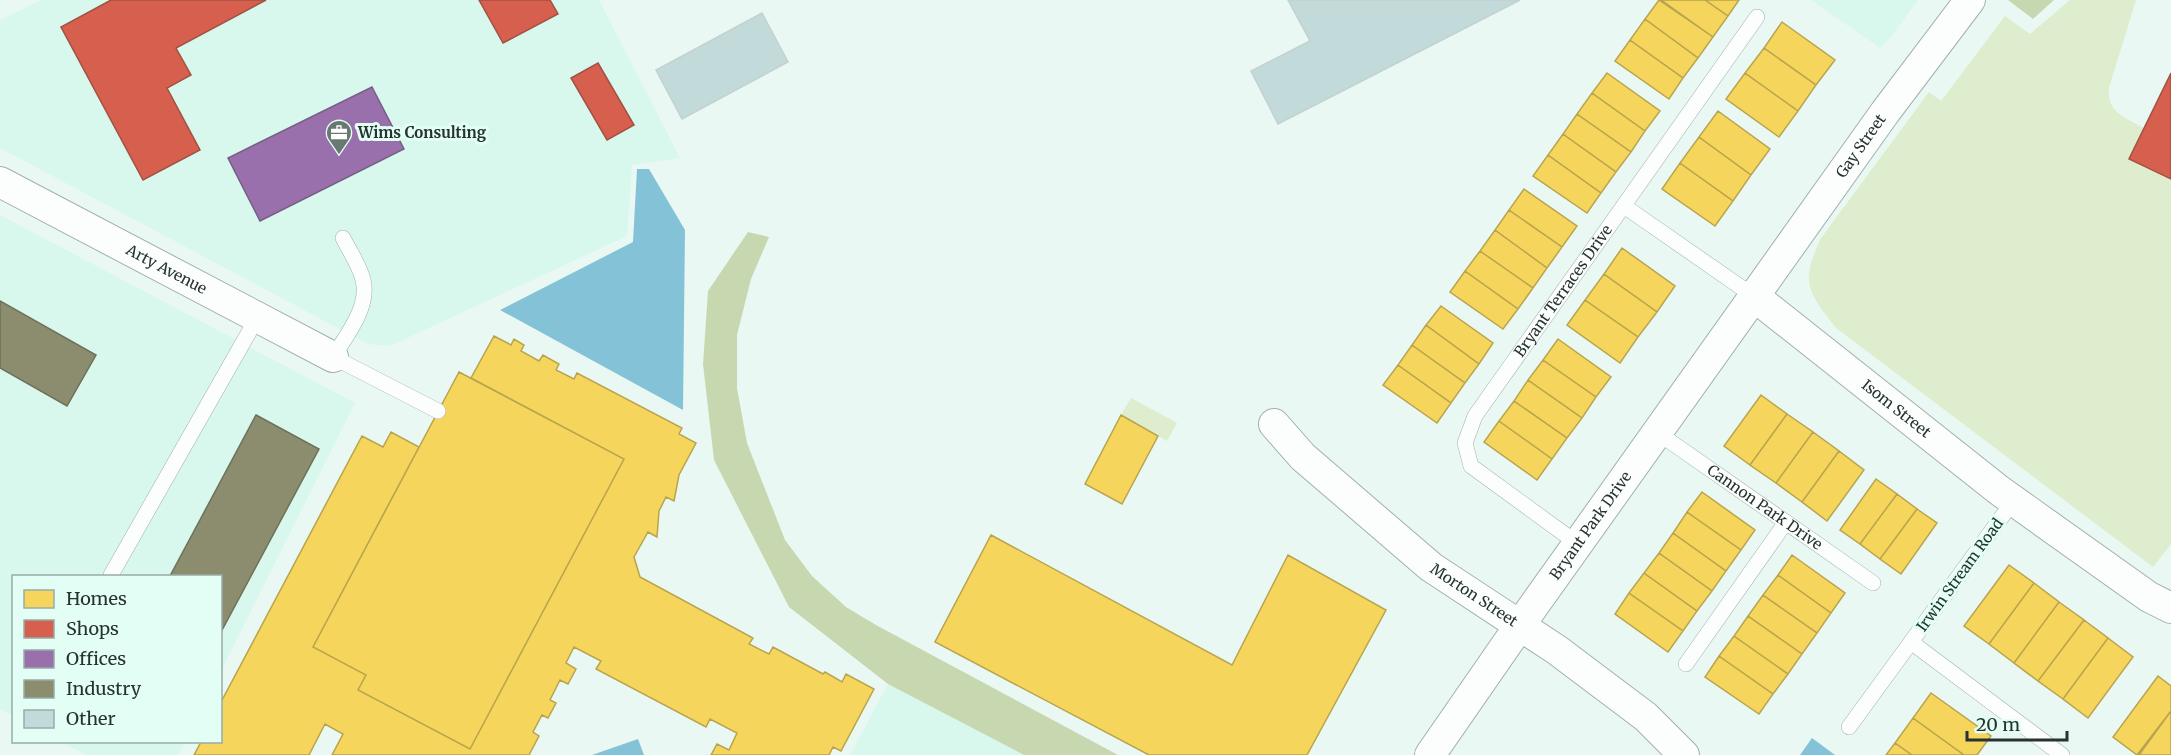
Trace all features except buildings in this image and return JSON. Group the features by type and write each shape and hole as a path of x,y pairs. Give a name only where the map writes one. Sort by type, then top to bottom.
{"street":[{"name":"Gay Street","path":"1755,297 1886,111 1970,0"},
{"name":"Arty Avenue","path":"0,182 333,357"},
{"name":"Bryant Park Drive","path":"1430,755 1520,625 1755,297"},
{"name":"Isom Street","path":"1755,297 2014,500 2149,597 2167,598"},
{"name":"Morton Street","path":"1274,424 1303,456 1431,567 1557,650 1646,717 1684,755"}],"lane":[{"name":"Bryant Terraces Drive","path":"1578,544 1471,466 1465,443 1475,417 1757,17"},
{"name":"Isom Street","path":"1624,206 1755,297"},
{"path":"343,238 363,281 364,293 361,309 333,357 438,411"},
{"path":"111,575 257,318"},
{"name":"Cannon Park Drive","path":"1658,433 1873,583"},
{"name":"Irwin Stream Road","path":"2014,500 1911,642 2062,755"},
{"path":"1686,664 1786,522"},
{"path":"1849,727 1911,642"}],"shaded area":[{"path":"41,0 599,0 680,158 632,165 627,236 390,346 368,344 0,148 0,20"},
{"path":"1811,0 1918,0 1880,48"},
{"path":"2070,0 2136,0 2109,88 2109,96 2114,109 2144,128 2130,159 2171,179 2171,544 2153,567 1836,328 1818,305 1810,286 1810,265 1821,238 1929,92 1941,101 2005,16 2030,34"},
{"path":"0,215 355,403 222,669 222,575 12,575 12,715 0,709"},
{"path":"1131,398 1177,423 1167,441 1121,415"},
{"path":"888,684 1024,755 850,755"},
{"path":"63,743 184,743 178,755 87,755"}],"green space":[{"path":"2008,0 2054,0 2033,19"},
{"path":"748,232 769,237 751,279 737,335 737,388 747,443 785,540 812,576 846,607 1118,755 1024,755 888,684 789,607 714,460 703,364 708,291"}],"water":[{"path":"637,169 649,169 685,230 683,410 500,310 633,242"},
{"path":"1812,738 1835,755 1800,755"},
{"path":"638,739 644,755 592,755"}],"place":[{"name":"Wims Consulting","path":"339,156"}]}
